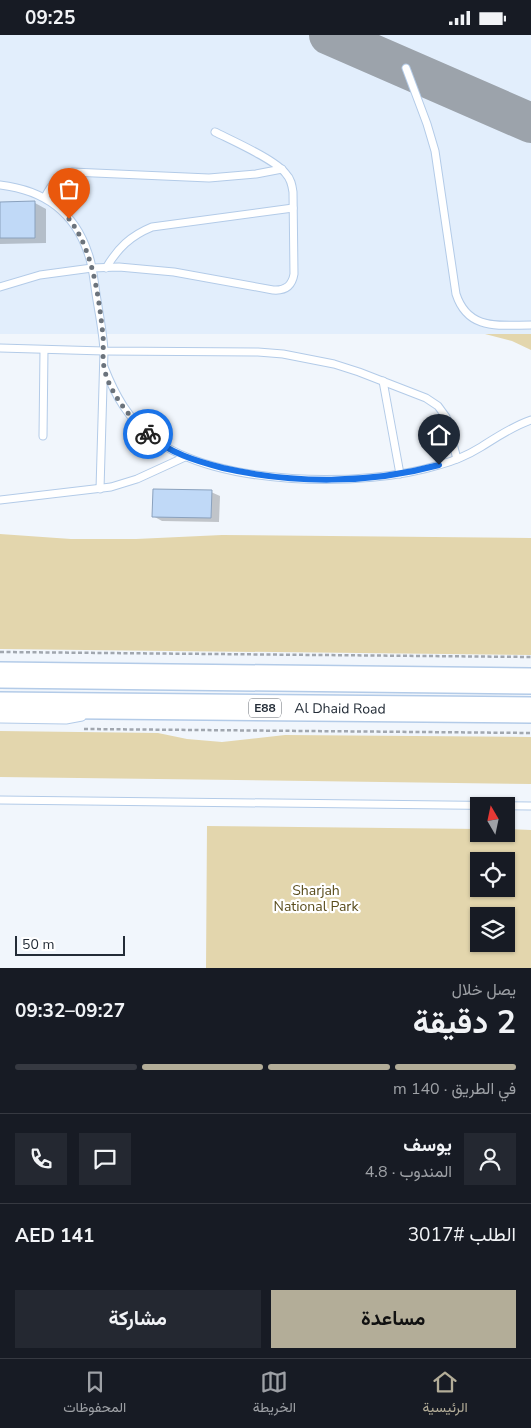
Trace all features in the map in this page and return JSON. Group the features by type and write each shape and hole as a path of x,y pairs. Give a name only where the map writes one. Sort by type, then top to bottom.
{"highway":[{"name":"E88","path":"0,675 531,681"},
{"name":"Al Dhaid Road","path":"0,705 531,710"},
{"path":"457,710 467,718 491,726 531,726"}],"lane":[{"path":"406,68 427,123 435,151 456,294 459,302 470,317 486,324 531,325"},
{"path":"0,287 32,277 106,267 156,270 273,290 283,290 291,284 294,275 292,183 282,169 215,132"},
{"path":"45,197 58,178 72,172 201,178 256,174 282,169"},
{"path":"0,185 26,189 45,197 62,211 76,227 89,254 104,351 100,489"},
{"path":"106,267 125,242 152,227 293,208"},
{"path":"0,348 258,352 283,354 334,364 426,398 438,406 446,417 457,459"},
{"path":"43,436 44,350"},
{"path":"104,367 117,398 139,426 153,438 185,457 233,470 282,478 358,479 420,470 457,459 480,448 510,429 531,420"},
{"path":"383,381 400,474"},
{"path":"0,500 100,489 137,479 185,457"},
{"path":"0,719 66,719 82,717 112,706"},
{"path":"0,800 531,806"}],"path":[{"path":"0,652 531,657"},
{"path":"79,729 531,733"}],"shaded area":[{"path":"0,35 531,35 531,334 0,334"}],"green space":[{"path":"485,334 531,334 531,350 512,341"},
{"path":"0,534 71,539 136,539 222,535 531,538 531,655 0,649"},
{"path":"0,731 158,733 187,739 222,742 285,735 531,737 531,784 0,777"},
{"name":"Sharjah National Park","path":"207,826 470,829 470,843 515,843 515,829 531,830 531,968 206,968"}],"building":[{"path":"35,201 35,238 0,238 0,202"},
{"path":"153,489 212,490 211,518 152,517"}],"taxiway":[{"path":"329,35 531,123"}],"way so far":[{"path":"69,219 76,227 89,254 103,334 104,367 110,384 127,413 148,434"}],"route":[{"path":"148,434 167,448 185,457 233,470 282,478 320,480 383,477 439,465"}]}
